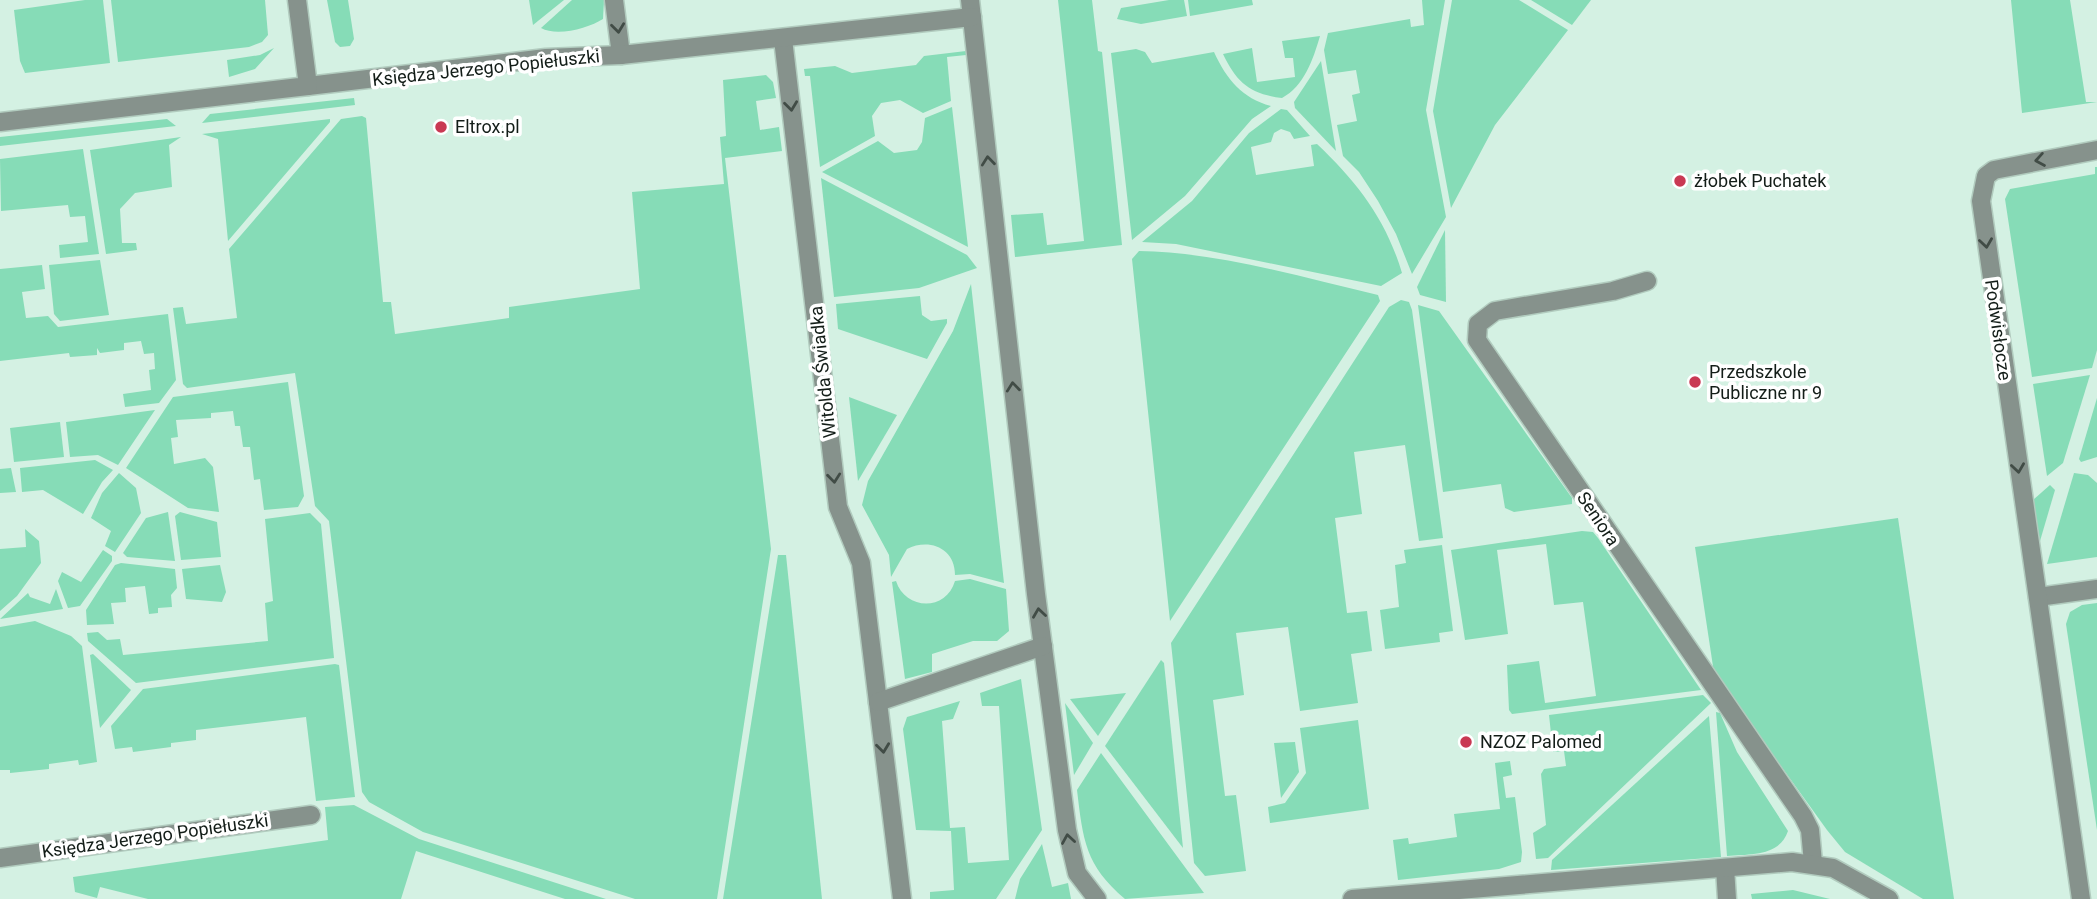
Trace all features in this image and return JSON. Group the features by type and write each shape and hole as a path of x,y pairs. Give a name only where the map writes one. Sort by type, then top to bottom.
{"street":[{"path":"297,0 308,86"},
{"path":"614,0 621,55"},
{"path":"971,8 1043,646 1071,856 1077,873 1097,899"},
{"name":"Księdza Jerzego Popiełuszki","path":"0,122 546,58 621,55 783,38 971,8"},
{"name":"Witolda Świadka","path":"783,38 838,507 861,563 902,899"},
{"name":"Podwisłocze","path":"2081,899 1980,201 1982,188 1994,170 2097,150"},
{"name":"Seniora","path":"1647,281 1613,291 1495,311 1478,324 1477,340 1803,816 1810,831 1813,863"},
{"path":"2038,597 2097,589"},
{"path":"878,702 1043,646"},
{"name":"Księdza Jerzego Popiełuszki","path":"0,858 311,815"},
{"path":"1352,899 1531,892 1724,868 1813,863 1846,874 1889,899"},
{"path":"1724,868 1727,899"}],"green space":[{"path":"103,0 110,63 25,73 20,61 14,10"},
{"path":"111,0 265,0 268,35 262,42 249,47 118,62"},
{"path":"327,0 348,0 354,39 350,46 340,47 335,42"},
{"path":"529,0 564,0 533,25"},
{"path":"572,0 604,0 603,19 573,30 555,32 541,28"},
{"path":"1058,0 1092,0 1098,51 1102,52 1122,245 1015,257 1011,215 1043,213 1047,245 1084,241"},
{"path":"1184,0 1187,16 1141,24 1117,19 1121,8"},
{"path":"1188,0 1252,0 1253,5 1190,16"},
{"path":"1422,0 1445,0 1426,110 1446,217 1412,274 1396,234 1378,201 1359,172 1343,156 1337,125 1357,121 1352,95 1360,93 1356,70 1328,74 1324,50 1328,33 1410,19 1411,27 1424,25"},
{"path":"1452,0 1519,0 1568,30 1495,125 1451,208 1433,111"},
{"path":"1531,0 1591,0 1572,25"},
{"path":"2011,0 2070,0 2086,102 2097,102 2022,113"},
{"path":"1320,36 1311,63 1302,79 1282,98 1261,94 1239,80 1223,54 1252,48 1257,82 1295,77 1293,58 1285,58 1282,41"},
{"path":"274,48 255,69 229,77 227,60 260,55"},
{"path":"1136,49 1145,52 1152,63 1214,52 1236,86 1252,98 1271,106 1252,119 1185,196 1132,240 1111,53"},
{"path":"966,51 966,55 947,57 951,101 923,113 900,100 881,103 872,116 875,136 820,167 810,76 805,76 804,69 835,66 852,73 916,65 924,56"},
{"path":"1321,61 1336,151 1295,108 1294,102"},
{"path":"766,75 773,82 776,98 756,101 760,130 779,127 782,151 725,158 771,549 717,899 635,899 423,832 369,802 362,792 329,521 315,506 295,373 187,388 183,384 173,308 183,307 186,324 237,318 229,249 341,119 362,116 366,118 383,302 391,302 395,334 509,318 509,307 640,289 632,192 724,184 720,137 726,136 723,80"},
{"path":"354,98 355,105 202,123 210,114"},
{"path":"952,107 968,247 822,172 878,141 894,153 917,150 922,142 925,118"},
{"path":"1281,109 1287,110 1310,136 1294,139 1290,132 1281,129 1274,133 1271,142 1251,147 1256,175 1314,166 1311,145 1317,144 1357,187 1379,218 1402,273 1381,286 1176,244 1142,242 1192,201 1249,133"},
{"path":"167,119 176,126 0,146 0,137"},
{"path":"330,119 228,241 218,139 202,134"},
{"path":"181,137 169,145 172,187 135,193 120,209 122,243 136,243 137,250 106,254 90,150"},
{"path":"83,149 99,254 60,258 59,245 88,242 85,216 70,217 68,205 1,211 0,159"},
{"path":"2095,167 2097,350 2092,368 2032,377 2005,199 2010,189 2095,174"},
{"path":"821,178 967,255 977,268 919,288 834,297"},
{"path":"1445,230 1446,302 1420,295 1417,287"},
{"path":"1139,251 1199,256 1259,267 1378,295 1380,301 1170,621 1132,259"},
{"path":"100,260 109,315 60,321 54,314 49,265"},
{"path":"42,265 45,289 22,292 26,318 48,316 58,327 168,314 176,380 159,403 125,407 123,394 151,390 149,370 155,369 154,353 144,354 141,341 124,343 124,350 100,353 97,348 97,355 70,357 69,353 0,361 0,269"},
{"path":"971,284 1004,583 970,574 955,575 951,558 946,552 932,545 907,549 891,577 889,555 862,505 868,481 953,331"},
{"path":"920,296 922,315 931,321 947,319 927,359 838,329 836,304"},
{"path":"1401,300 1409,302 1412,310 1443,538 1419,541 1405,445 1354,452 1362,514 1335,518 1347,613 1367,611 1372,651 1351,654 1358,703 1300,711 1288,627 1236,633 1244,695 1213,700 1225,796 1236,795 1246,871 1205,876 1194,863 1171,643 1389,307"},
{"path":"1418,305 1439,311 1572,498 1572,504 1514,512 1505,508 1501,484 1443,492"},
{"path":"2090,375 2063,463 2047,476 2033,384"},
{"path":"288,382 304,496 298,507 264,510 260,479 254,480 250,447 243,447 240,426 235,426 233,411 211,413 211,418 176,420 178,437 171,438 174,464 205,458 213,467 219,512 188,508 126,468 173,397"},
{"path":"849,397 897,415 858,481"},
{"path":"2097,398 2097,457 2081,462 2079,459"},
{"path":"155,410 118,465 98,455 70,457 66,422"},
{"path":"60,422 64,457 14,462 10,428"},
{"path":"95,460 113,470 102,482 83,514 43,490 22,492 20,468"},
{"path":"11,468 16,492 0,493 0,469"},
{"path":"119,473 136,488 141,513 115,552 105,546 111,531 91,518 102,493"},
{"path":"2074,473 2088,475 2097,483 2097,557 2047,564"},
{"path":"2050,485 2055,490 2040,541 2033,500"},
{"path":"168,512 175,561 127,557 123,553 146,518"},
{"path":"180,512 217,522 221,557 181,560 175,516"},
{"path":"310,513 321,524 334,658 136,683 88,641 87,633 98,632 107,640 120,639 123,655 268,641 265,603 273,601 265,519"},
{"path":"1898,518 1954,899 1923,899 1845,852 1827,830 1714,673 1695,547"},
{"path":"25,529 39,541 41,563 17,596 0,611 0,549 26,547"},
{"path":"1582,531 1593,532 1598,538 1701,690 1512,714 1509,710 1507,665 1539,661 1545,703 1596,696 1583,602 1554,605 1546,544 1497,550 1508,634 1465,640 1451,550"},
{"path":"1442,545 1453,631 1439,633 1440,642 1385,649 1380,610 1399,607 1395,565 1406,563 1404,550"},
{"path":"103,550 112,556 112,561 80,606 68,608 58,581 62,572 81,582"},
{"path":"778,555 786,555 822,899 723,899"},
{"path":"121,563 175,569 177,588 171,595 172,607 158,608 158,613 149,614 145,586 125,588 126,602 111,603 114,624 87,625 86,610 115,565"},
{"path":"220,565 226,592 222,602 186,599 182,569"},
{"path":"970,579 1006,589 1009,631 997,641 973,641 932,654 932,672 905,679 892,582 896,581 908,598 926,604 943,598 955,581"},
{"path":"56,589 63,609 0,619 28,593 30,597 50,604"},
{"path":"2097,603 2097,830 2066,624 2070,612 2082,605"},
{"path":"35,621 71,636 82,646 97,762 79,765 78,760 49,764 49,769 10,773 10,770 0,770 0,627"},
{"path":"93,654 131,690 100,728 90,655"},
{"path":"1161,660 1164,663 1183,848 1105,746"},
{"path":"339,665 355,797 316,801 306,717 196,730 196,740 171,743 171,747 133,752 132,747 115,749 111,726 143,689"},
{"path":"1021,679 1042,830 996,899 930,899 930,892 954,890 951,831 916,830 903,729 907,717 960,701 953,719 942,721 950,828 965,827 968,863 1009,860 999,706 982,706 980,693"},
{"path":"1126,693 1098,736 1070,699"},
{"path":"1703,695 1711,703 1548,858 1536,859 1533,833 1546,825 1541,774 1544,769 1566,766 1564,751 1553,752 1549,715"},
{"path":"1065,703 1093,743 1074,775"},
{"path":"1716,712 1720,713 1737,752 1788,831 1778,846 1771,850 1727,856"},
{"path":"1709,716 1721,857 1551,870 1552,860"},
{"path":"1358,720 1369,809 1270,823 1268,807 1285,803 1306,773 1300,728"},
{"path":"1295,742 1299,772 1281,798 1274,743"},
{"path":"1101,753 1204,893 1125,899 1101,875 1084,837 1077,790"},
{"path":"1510,761 1512,775 1503,777 1506,798 1515,797 1521,862 1499,869 1398,880 1393,840 1408,838 1409,844 1457,837 1454,814 1500,809 1495,763"},
{"path":"354,805 419,839 606,899 565,899 416,851 401,899 148,899 100,887 97,898 75,892 73,877 328,840 325,807"},
{"path":"1042,844 1052,887 1068,883 1071,899 1015,899 1020,879"},
{"path":"1793,890 1830,899 1752,899 1751,894"}],"place":[{"name":"Eltrox.pl","path":"441,127"},
{"name":"żłobek Puchatek","path":"1680,181"},
{"name":"Przedszkole Publiczne nr 9","path":"1695,382"},
{"name":"NZOZ Palomed","path":"1466,742"}]}
